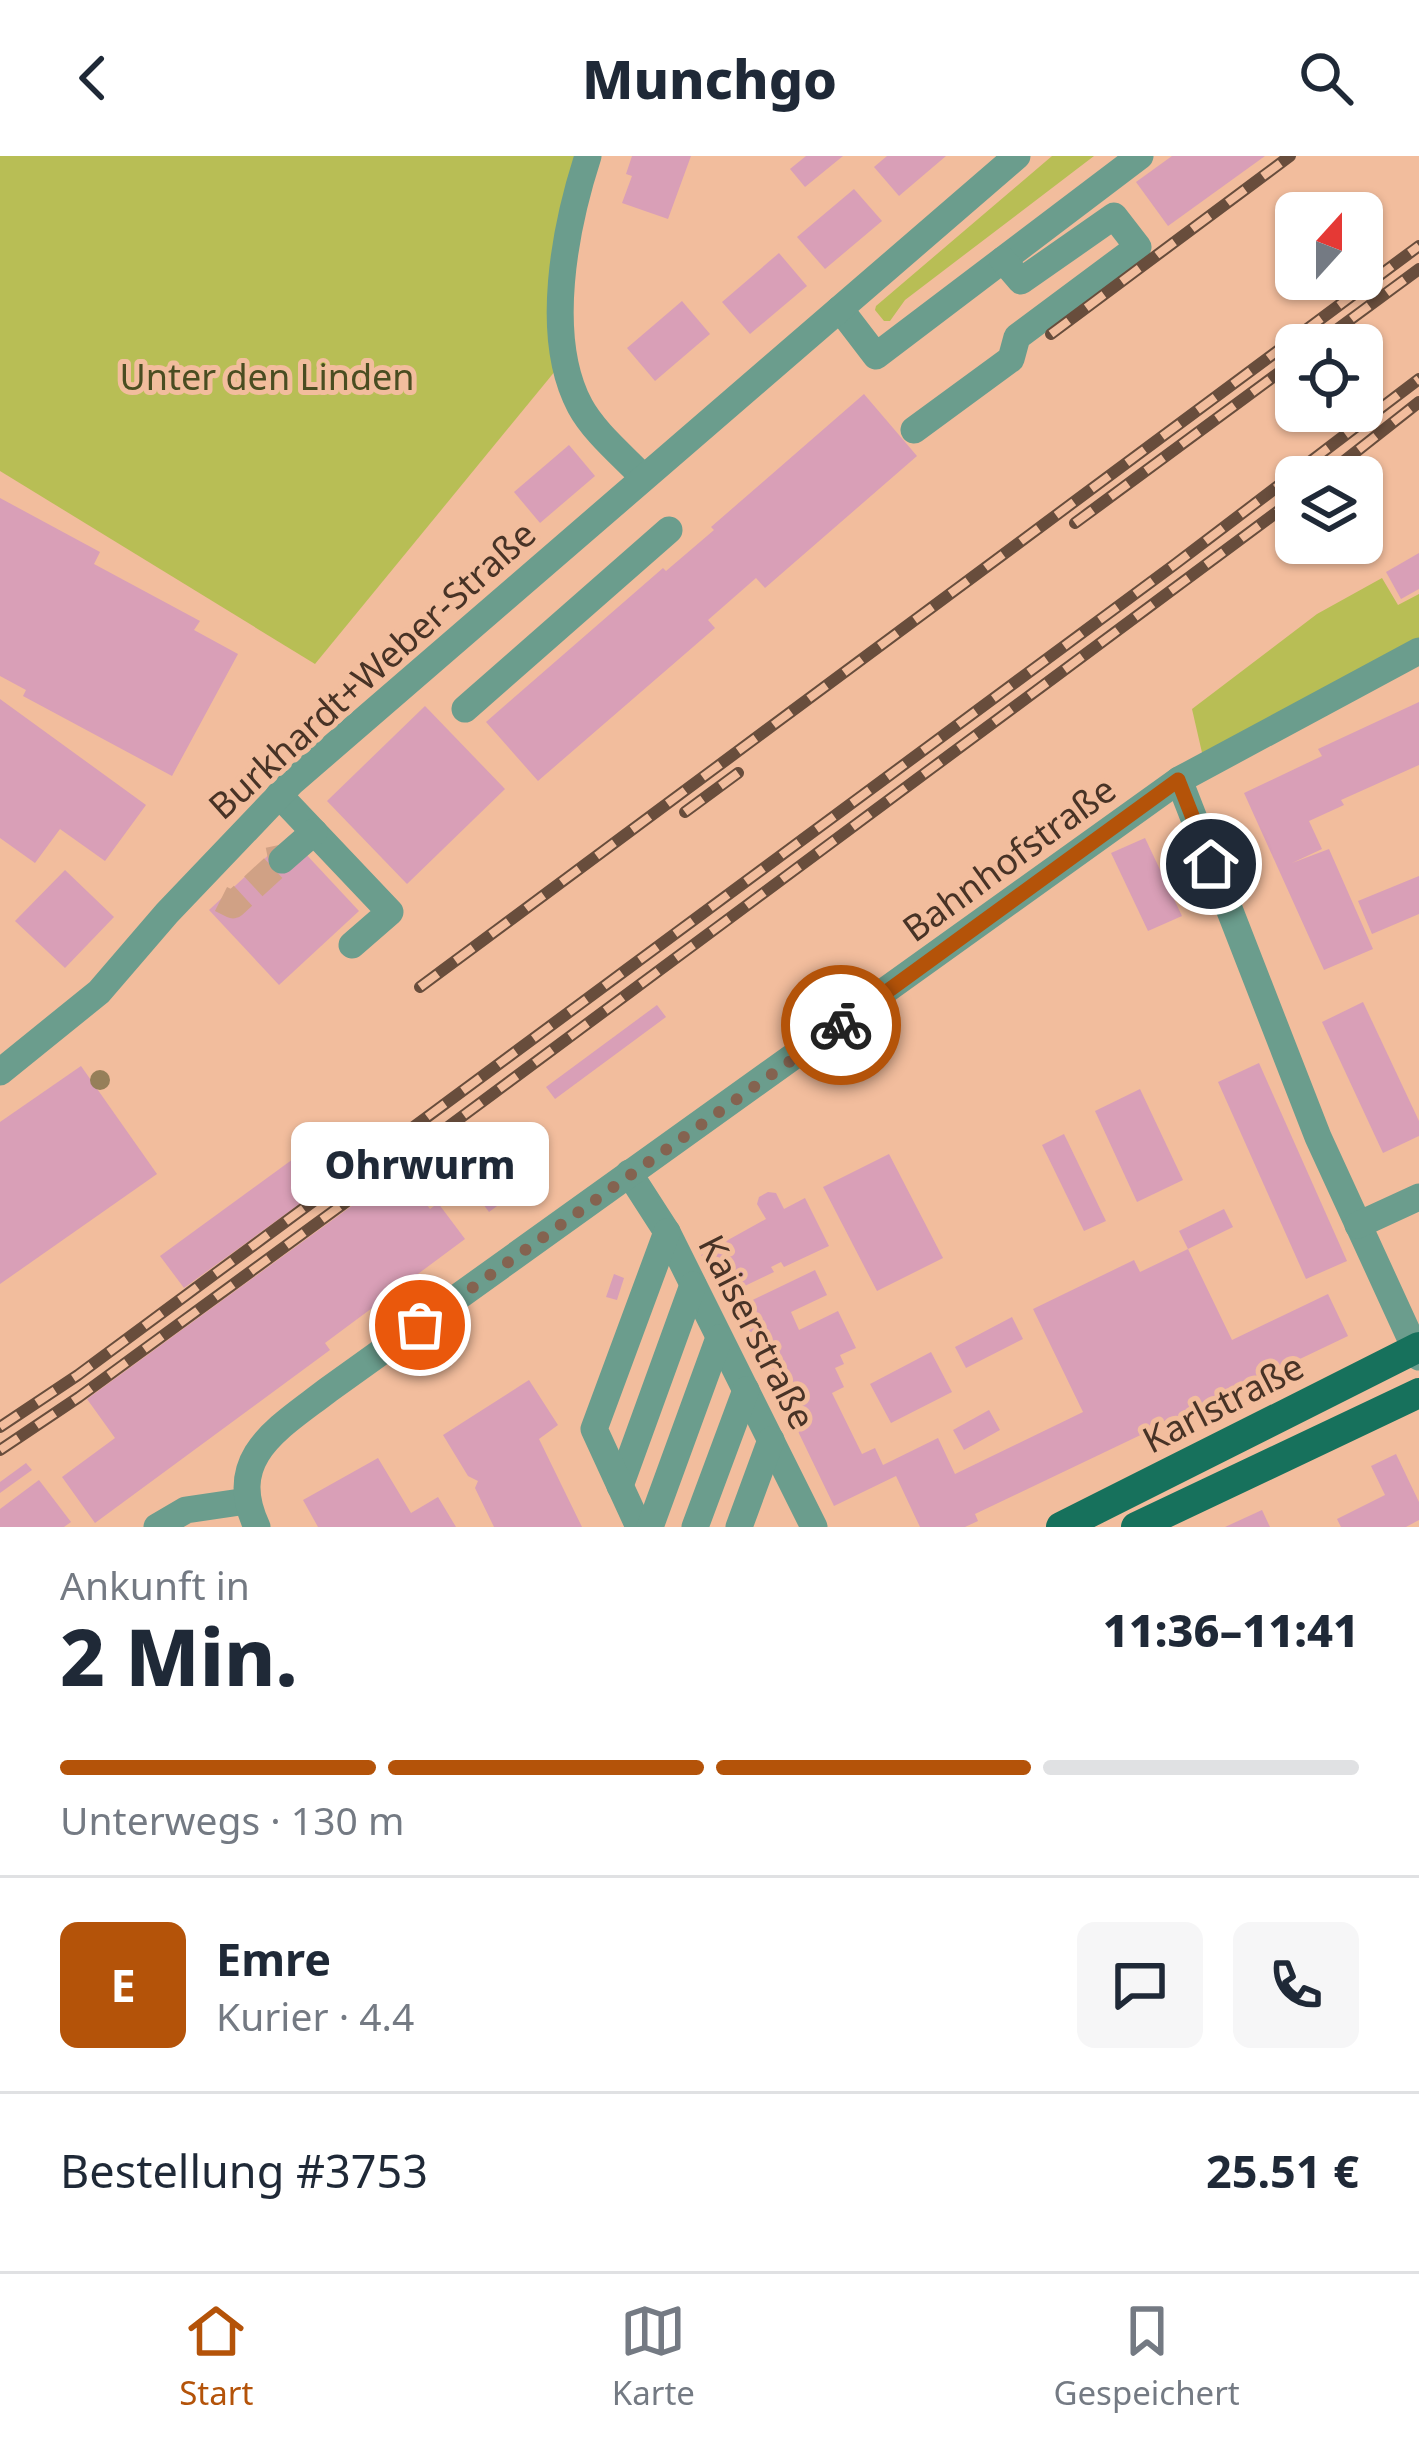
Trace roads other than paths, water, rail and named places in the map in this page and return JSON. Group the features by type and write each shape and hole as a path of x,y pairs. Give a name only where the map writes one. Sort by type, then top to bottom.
{"main road":[{"name":"Karlstraße","path":"1061,1527 1418,1351"},
{"name":"Karlstraße","path":"1136,1527 1419,1394"}],"street":[{"path":"588,156 563,265 564,348 570,383 582,411 642,476"},
{"name":"Burkhardt+Weber-Straße","path":"0,1072 86,1005 279,795 1017,156"},
{"path":"840,309 876,356 1140,156"},
{"path":"914,430 1011,358 1017,338 1138,247 1114,216 1021,281 1003,260"},
{"path":"465,709 669,530"},
{"name":"Bahnhofstraße","path":"157,1527 186,1510 252,1514 252,1460 281,1426 1178,780 1419,651"},
{"path":"1178,780 1318,1137 1418,1351"},
{"path":"279,795 390,912 352,945"},
{"path":"254,821 280,852 314,832"},
{"path":"199,879 220,898"},
{"name":"Kaiserstraße","path":"629,1173 667,1232 814,1527"},
{"path":"1358,1225 1419,1197"},
{"path":"639,1527 594,1429 667,1232"},
{"path":"620,1486 693,1285"},
{"path":"650,1527 719,1338"},
{"path":"694,1527 746,1390"},
{"path":"739,1527 771,1440"}],"tunnel":[{"path":"221,899 233,905 282,860 279,845"}],"railway":[{"path":"1051,334 1290,156"},
{"path":"420,987 1419,246"},
{"path":"1344,324 1419,269"},
{"path":"1075,523 1275,375"},
{"path":"0,1427 78,1375 1419,379"},
{"path":"1351,456 1419,402"},
{"path":"0,1450 413,1153 1275,514"},
{"path":"685,812 738,773"}],"place":[{"name":"Ohrwurm","path":"420,1325"}],"park label":[{"name":"Unter den Linden","path":"267,377"}]}
